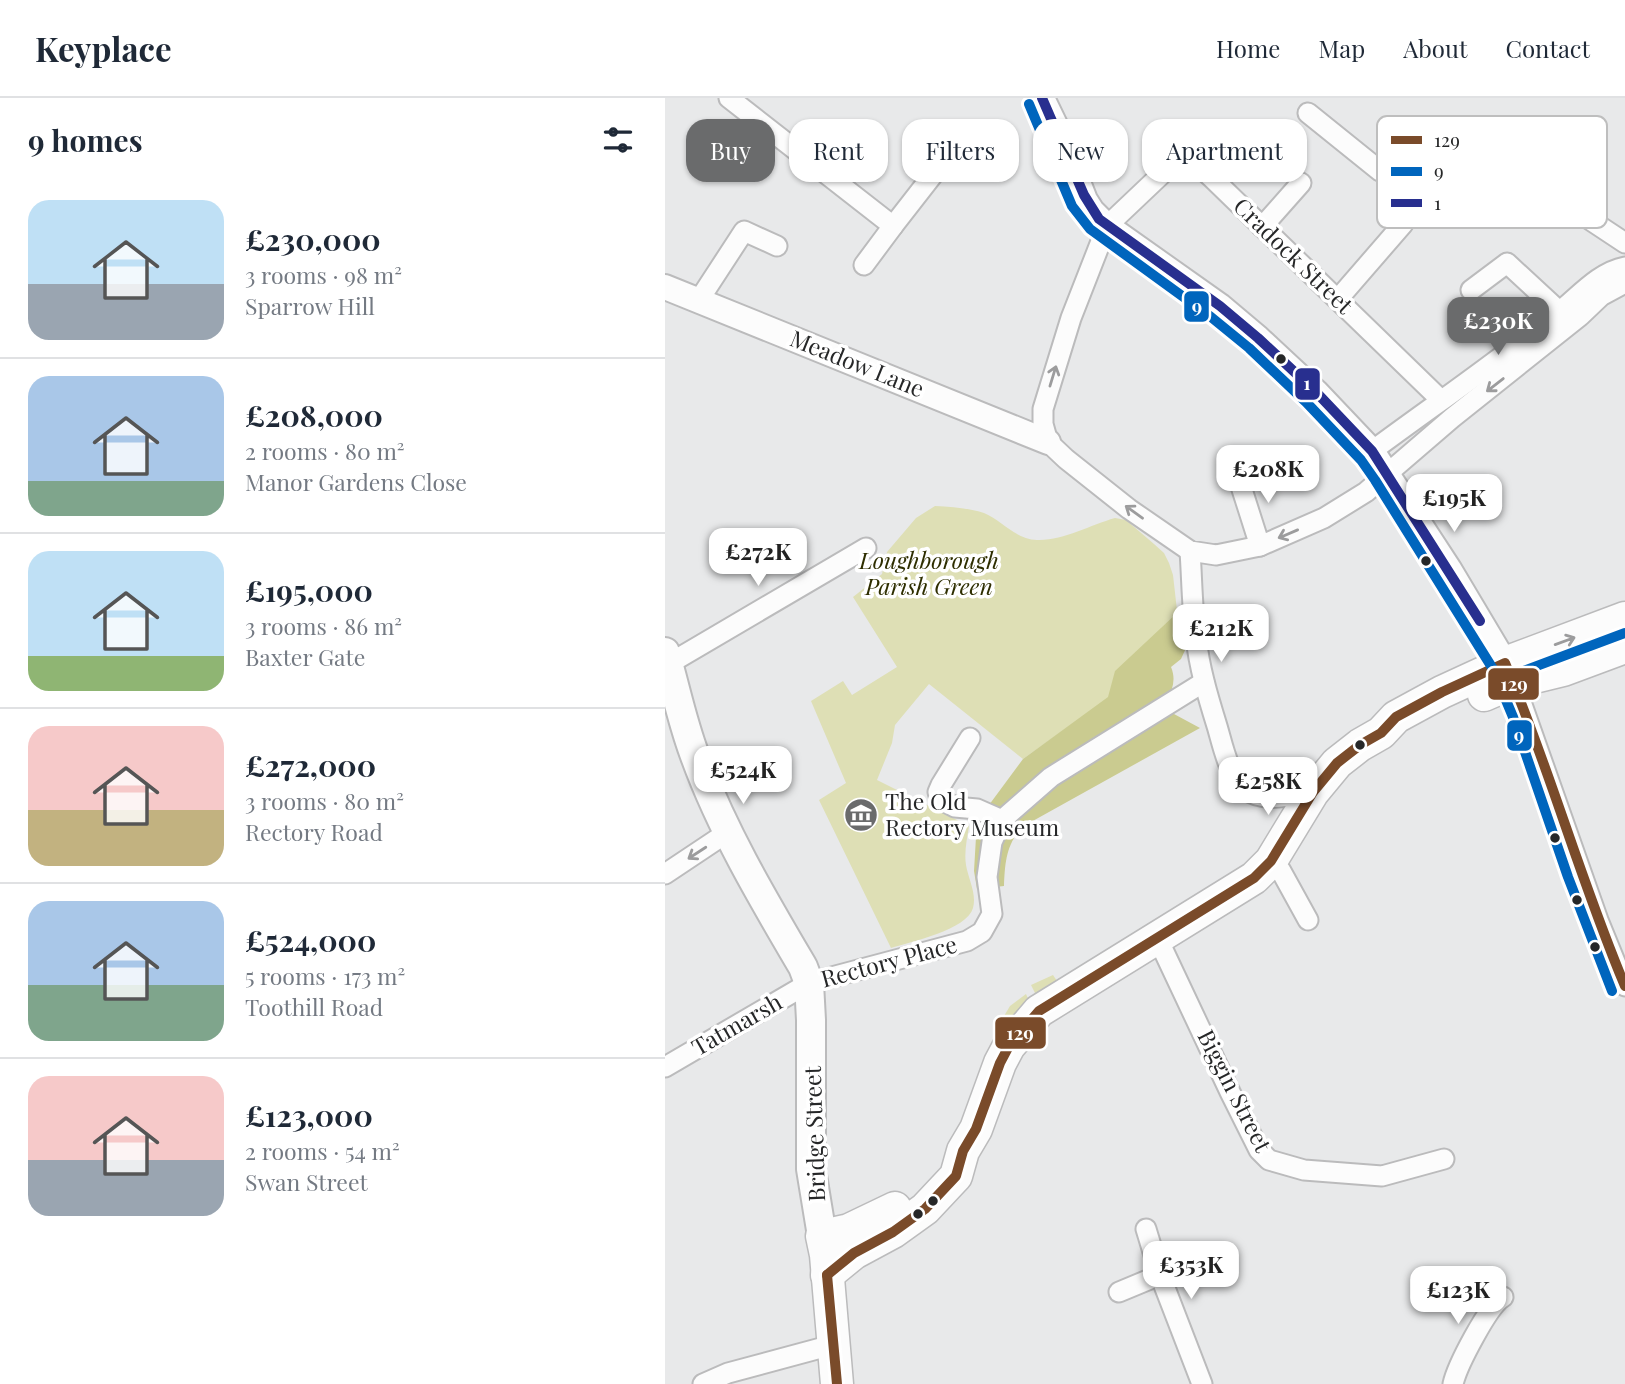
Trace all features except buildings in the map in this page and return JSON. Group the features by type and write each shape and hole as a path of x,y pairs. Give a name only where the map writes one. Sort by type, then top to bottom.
{"highway":[{"path":"827,1275 854,1253 893,1232 925,1209 955,1176 963,1151 976,1129 1000,1063 1009,1046 1039,1011 1254,878 1271,861 1313,792 1338,763 1360,745 1381,733 1401,730 1509,673 1625,618"},
{"path":"1509,673 1563,670 1625,647"},
{"path":"822,1236 849,1230 889,1212 916,1195 963,1151"},
{"name":"Bridge Street","path":"822,1236 837,1384"}],"main road":[{"path":"666,660 694,755 728,832 806,975"},
{"name":"Bridge Street","path":"806,975 812,1070 811,1169 822,1236"}],"street":[{"path":"729,98 893,226"},
{"path":"1042,98 1092,211 1107,226 1220,306 1258,338 1372,451 1387,472 1509,673 1598,920 1625,986"},
{"path":"1308,113 1377,170"},
{"name":"Cradock Street","path":"1107,226 1177,163 1188,161 1199,166 1441,400"},
{"path":"864,265 927,182"},
{"path":"1262,227 1301,183"},
{"path":"1107,226 1071,318 1043,409 1043,424 1048,442 1129,509 1190,551 1216,555 1259,546 1324,518 1366,492 1601,296 1625,283"},
{"path":"1338,299 1399,228"},
{"path":"1602,228 1625,243"},
{"path":"699,300 744,230 777,246"},
{"path":"1471,290 1507,263 1560,312"},
{"path":"1372,451 1560,312 1602,277 1615,269 1625,267"},
{"name":"Meadow Lane","path":"665,286 1048,442"},
{"path":"1259,546 1239,480 1272,463"},
{"path":"666,660 866,548"},
{"path":"1190,551 1196,638 1204,682 1224,750 1235,775 1247,790 1265,797 1313,792"},
{"path":"970,738 941,785 938,792 940,799 955,807 977,809 1002,820 1051,777 1204,682"},
{"name":"Rectory Place","path":"806,975 967,941 982,932 992,914 987,877 992,842 1002,820"},
{"path":"665,874 728,832"},
{"path":"1271,861 1281,871 1308,920"},
{"name":"Biggin Street","path":"1157,937 1259,1150 1269,1160 1304,1170 1382,1176 1444,1159"},
{"name":"Tatmarsh","path":"665,1067 806,975"},
{"path":"1146,1229 1160,1275 1202,1384"},
{"path":"1119,1292 1160,1275"},
{"path":"1453,1384 1461,1361 1494,1305 1503,1297"},
{"path":"703,1384 728,1373 832,1345"}],"green space":[{"name":"Loughborough Parish Green","path":"935,506 984,513 1016,533 1037,540 1067,535 1115,518 1126,520 1164,553 1169,563 1173,575 1181,646 1023,759 929,684 895,725 892,743 877,780 969,826 965,860 974,903 969,916 949,929 891,948 819,800 846,783 811,701 843,681 852,695 897,667 853,597 882,574 887,552 916,518"},
{"path":"1177,613 1181,645 1186,648 1181,659 1171,667 1173,684 1167,700 1174,714 1200,728 1022,827 1010,848 1004,886 977,889 974,871 976,837 989,805 1023,759 1108,697 1115,671"},
{"path":"1053,975 1057,981 1036,995 1031,985"},
{"path":"1026,994 1030,1003 1009,1023 1001,1021 1010,1006"}],"transit line":[{"name":"1","path":"1042,98 1084,195 1099,219 1220,306 1258,338 1316,392 1372,451 1480,621"},
{"name":"9","path":"1029,104 1072,206 1090,229 1249,348 1306,402 1361,460 1375,480 1493,669 1513,717 1568,877 1612,991"},
{"name":"9","path":"1510,676 1625,633"},
{"name":"129","path":"827,1275 854,1253 893,1232 925,1209 956,1176 963,1151 976,1129 1000,1063 1009,1046 1039,1011 1254,878 1271,861 1313,792 1337,763 1381,733 1396,717 1505,663 1625,986"},
{"name":"129","path":"827,1275 837,1384"}],"place":[{"name":"The Old Rectory Museum","path":"861,815"}]}
